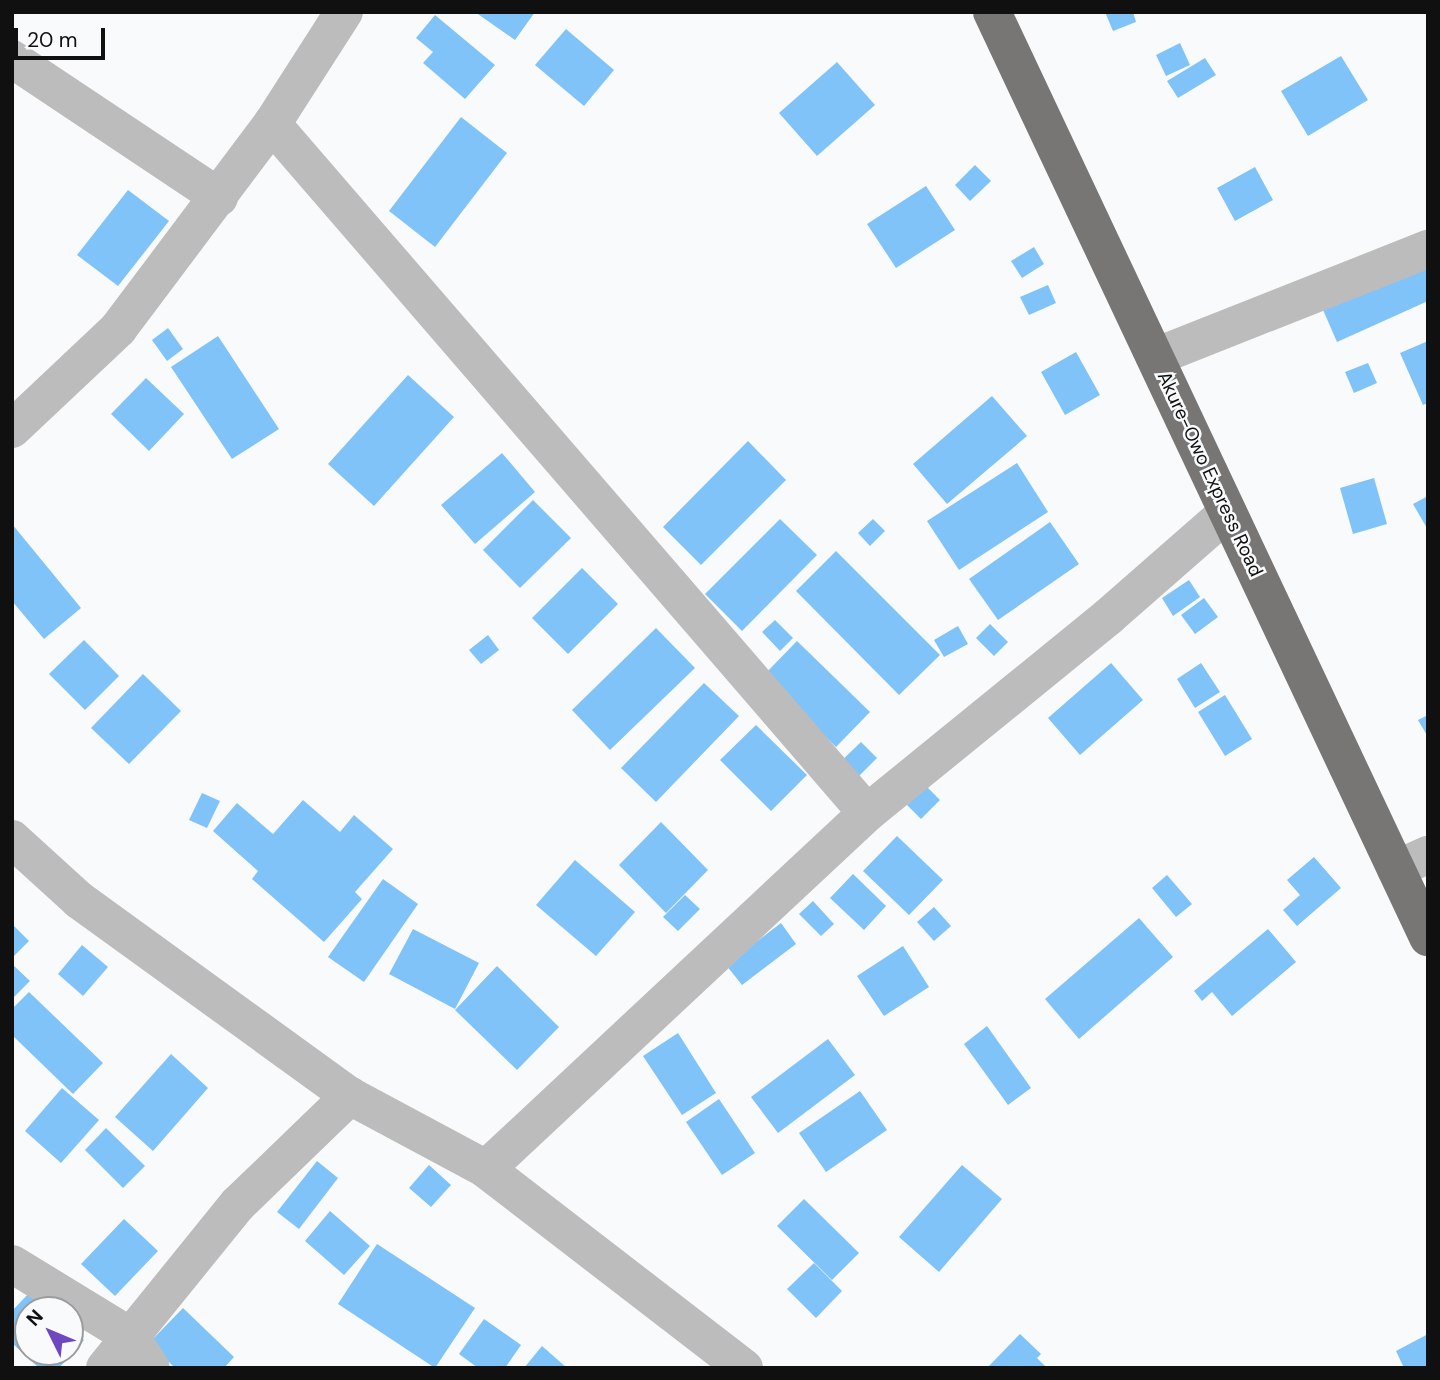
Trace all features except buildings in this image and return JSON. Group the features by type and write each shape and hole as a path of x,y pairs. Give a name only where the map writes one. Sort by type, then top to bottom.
{"highway":[{"name":"Akure-Owo Express Road","path":"992,12 1228,512 1412,862 1428,937"}],"street":[{"path":"12,429 118,329 272,124 344,12"},
{"path":"12,59 150,155 219,197"},
{"path":"272,124 867,813"},
{"path":"1155,357 1428,249"},
{"path":"486,1169 867,813 1108,617 1228,512"},
{"path":"12,839 79,901 350,1096 486,1169 744,1368"},
{"path":"105,1368 238,1204 350,1096"},
{"path":"12,1264 130,1336 150,1368"}]}
